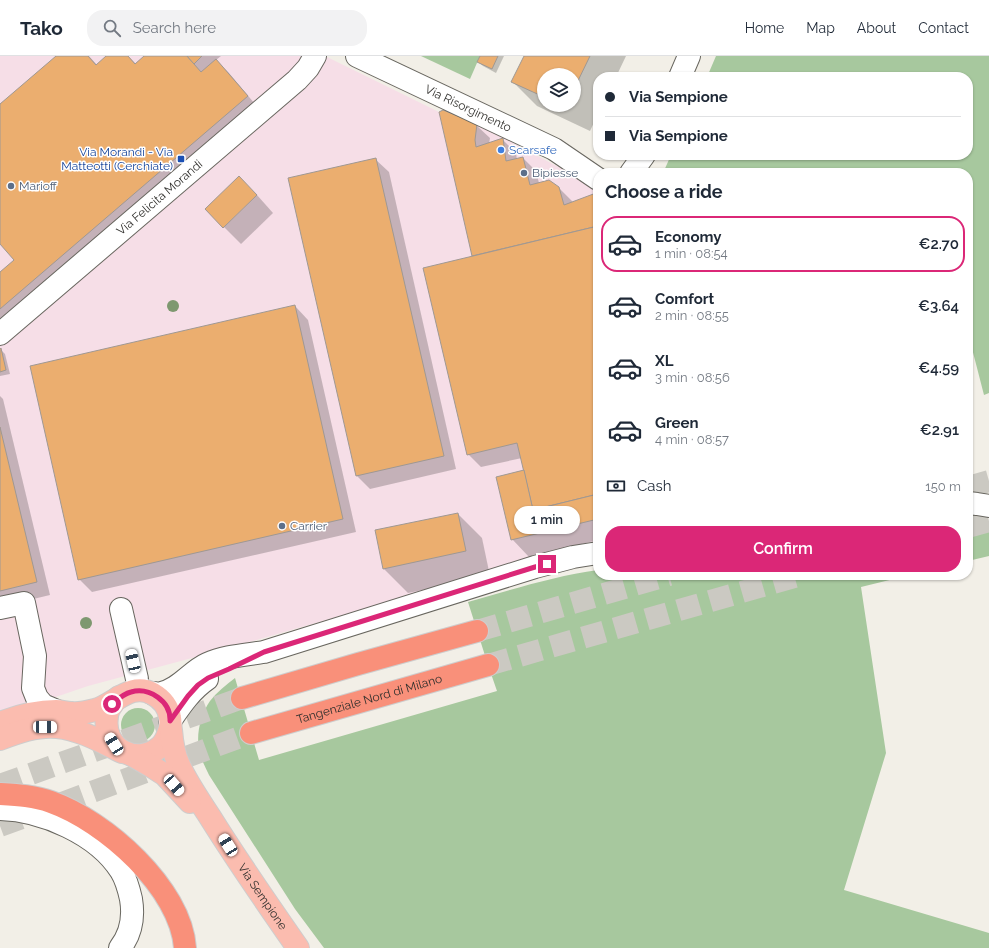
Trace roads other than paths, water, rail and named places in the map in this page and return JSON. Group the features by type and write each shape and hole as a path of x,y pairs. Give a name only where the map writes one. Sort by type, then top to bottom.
{"highway":[{"path":"242,698 477,631"},
{"name":"Tangenziale Nord di Milano","path":"251,733 488,665"},
{"path":"0,794 16,794 32,797 64,807 99,828 117,841 138,861 165,895 176,915 185,940 185,948"}],"main road":[{"path":"0,723 41,712 57,711 82,713 97,710 137,690"},
{"path":"137,690 112,704 107,713 106,724 108,735 114,744 127,753 143,755 148,754 161,746 167,738 170,725"},
{"name":"Via Sempione","path":"137,690 161,700 167,708 170,718 174,753 184,776 228,845 298,948"},
{"name":"Via Sempione","path":"0,739 27,730 57,727 94,738 127,753 151,766 174,785 228,845"}],"street":[{"name":"Via Felicita Morandi","path":"0,334 297,80 308,68 315,56"},
{"name":"Via Risorgimento","path":"357,56 554,150 593,176"},
{"path":"682,72 689,56"},
{"path":"973,504 989,506"},
{"path":"170,725 188,696 198,685 208,678 264,652 535,567 573,557 593,554"},
{"path":"0,608 24,603 35,656 33,688 37,698 43,705 57,711"},
{"path":"121,609 137,690 161,694 175,688 196,670 219,659 264,652"},
{"path":"0,809 20,811 42,816 58,822 88,838 113,860 121,871 126,883 133,909 132,921 120,948"}],"tunnel":[{"path":"973,486 989,481"},
{"path":"973,526 989,521"},
{"path":"477,631 652,580"},
{"path":"488,665 784,580"},
{"path":"0,785 242,698"},
{"path":"0,826 251,733"}],"place":[{"name":"Scarsafe","path":"501,150"},
{"name":"Via Morandi - Via Matteotti (Cerchiate)","path":"181,159"},
{"name":"Bipiesse","path":"524,173"},
{"name":"Marioff","path":"11,186"},
{"name":"Carrier","path":"282,526"}]}
